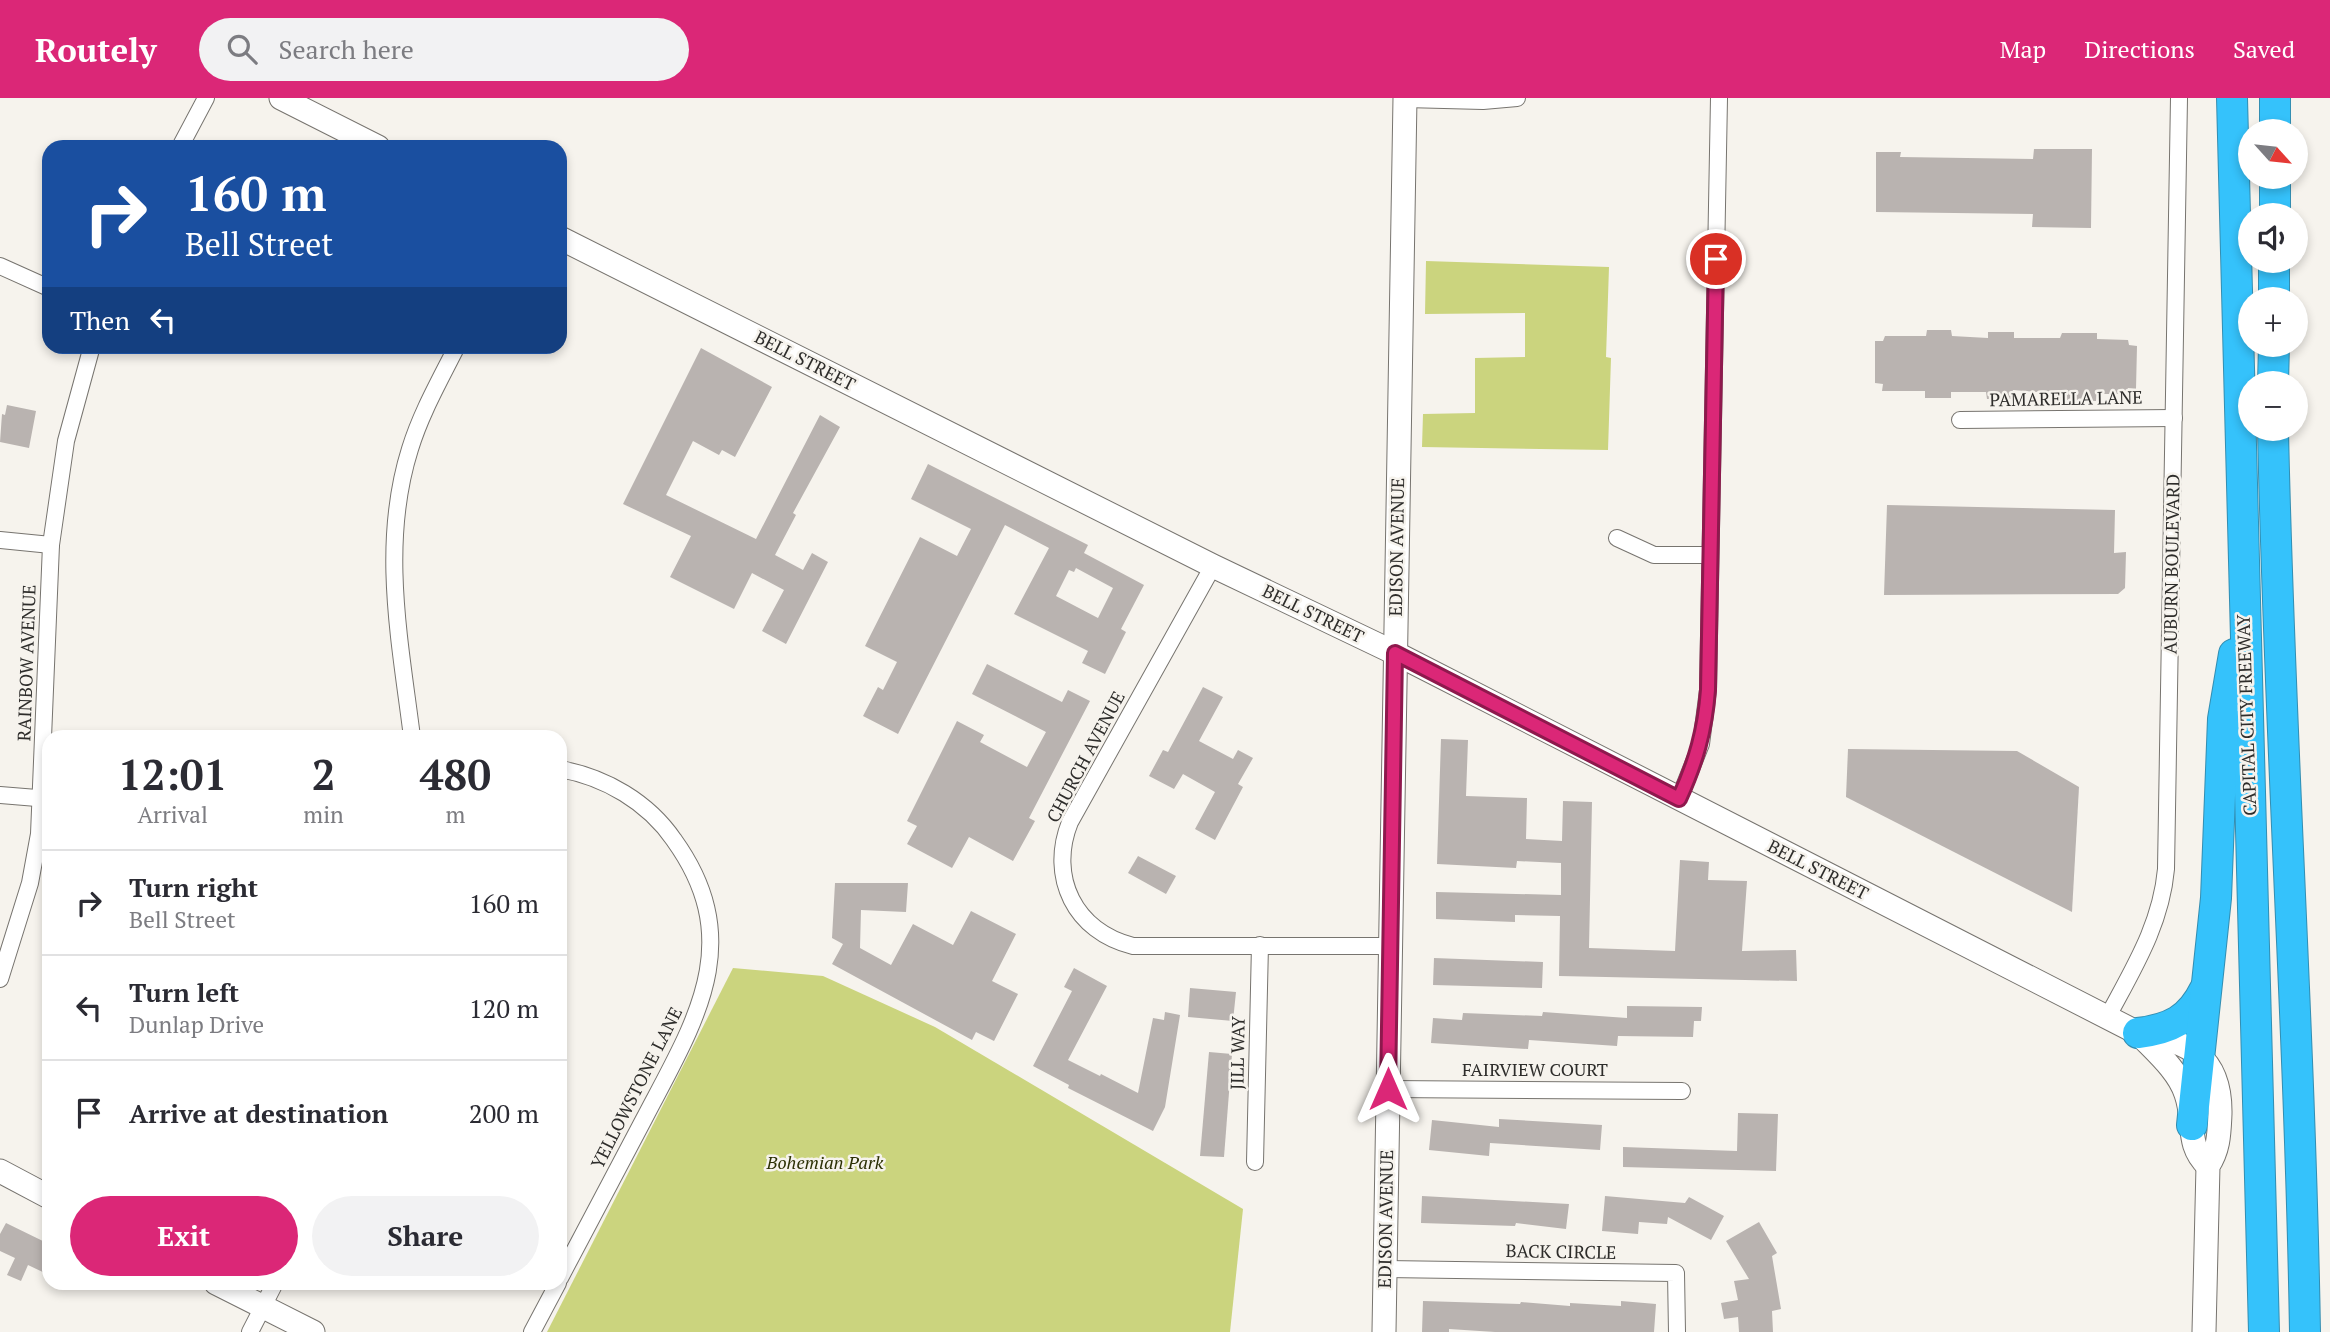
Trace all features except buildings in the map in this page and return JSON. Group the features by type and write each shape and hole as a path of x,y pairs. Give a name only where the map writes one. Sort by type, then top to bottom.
{"highway":[{"name":"CAPITAL CITY FREEWAY","path":"2232,98 2243,606 2250,745 2264,1332"},
{"path":"2275,119 2276,98"},
{"name":"CAPITAL CITY FREEWAY","path":"2273,441 2278,634 2302,1181 2305,1332"},
{"path":"2192,1125 2216,898 2223,719 2243,606"},
{"path":"2138,1033 2173,1026 2193,1009 2207,985"}],"street":[{"path":"184,140 205,98"},
{"path":"281,98 364,140"},
{"path":"1405,98 1483,101 1517,98"},
{"name":"EDISON AVENUE","path":"1384,1332 1388,946 1405,98"},
{"path":"1679,799 1695,763 1706,718 1720,98"},
{"name":"AUBURN BOULEVARD","path":"2107,1017 2149,939 2165,886 2179,98"},
{"name":"BELL STREET","path":"567,242 1213,566 1395,653 2138,1033 2170,1040 2199,1055"},
{"path":"0,266 42,285"},
{"name":"RAINBOW AVENUE","path":"46,730 46,619 51,545 66,441 90,354"},
{"path":"411,730 395,604 394,525 410,449 423,412 453,354"},
{"name":"PAMARELLA LANE","path":"1960,420 2174,418"},
{"path":"1618,538 1654,555 1710,555"},
{"path":"0,540 51,545"},
{"name":"CHURCH AVENUE","path":"1213,566 1070,822 1062,848 1062,874 1077,911 1096,930 1120,943 1133,946 1388,946"},
{"name":"YELLOWSTONE LANE","path":"567,771 587,776 621,792 652,814 669,833 684,853 704,900 710,950 709,975 694,1023 567,1266"},
{"path":"0,795 42,799"},
{"name":"RAINBOW AVENUE","path":"0,979 30,883 42,820"},
{"name":"JILL WAY","path":"1255,1162 1260,945"},
{"name":"BELL STREET","path":"2138,1033 2174,1073 2185,1091 2192,1125"},
{"path":"2199,1055 2215,1073 2219,1090 2219,1144 2208,1166 2204,1332"},
{"name":"FAIRVIEW COURT","path":"1388,1089 1682,1091"},
{"path":"2192,1125 2197,1155 2208,1166"},
{"path":"0,1171 42,1193"},
{"name":"BACK CIRCLE","path":"1386,1269 1676,1273 1677,1332"},
{"path":"230,1290 313,1332"},
{"path":"250,1332 272,1290"},
{"name":"YELLOWSTONE LANE","path":"532,1332 554,1290"}],"green space":[{"path":"1426,261 1609,267 1606,357 1611,358 1608,450 1422,447 1423,414 1475,413 1475,358 1525,357 1525,313 1425,314"},
{"name":"Bohemian Park","path":"733,968 823,976 935,1027 1243,1209 1230,1332 547,1332"}],"route":[{"path":"1388,1089 1388,946 1395,653 1679,799 1695,763 1706,718 1708,690 1716,259"}]}
